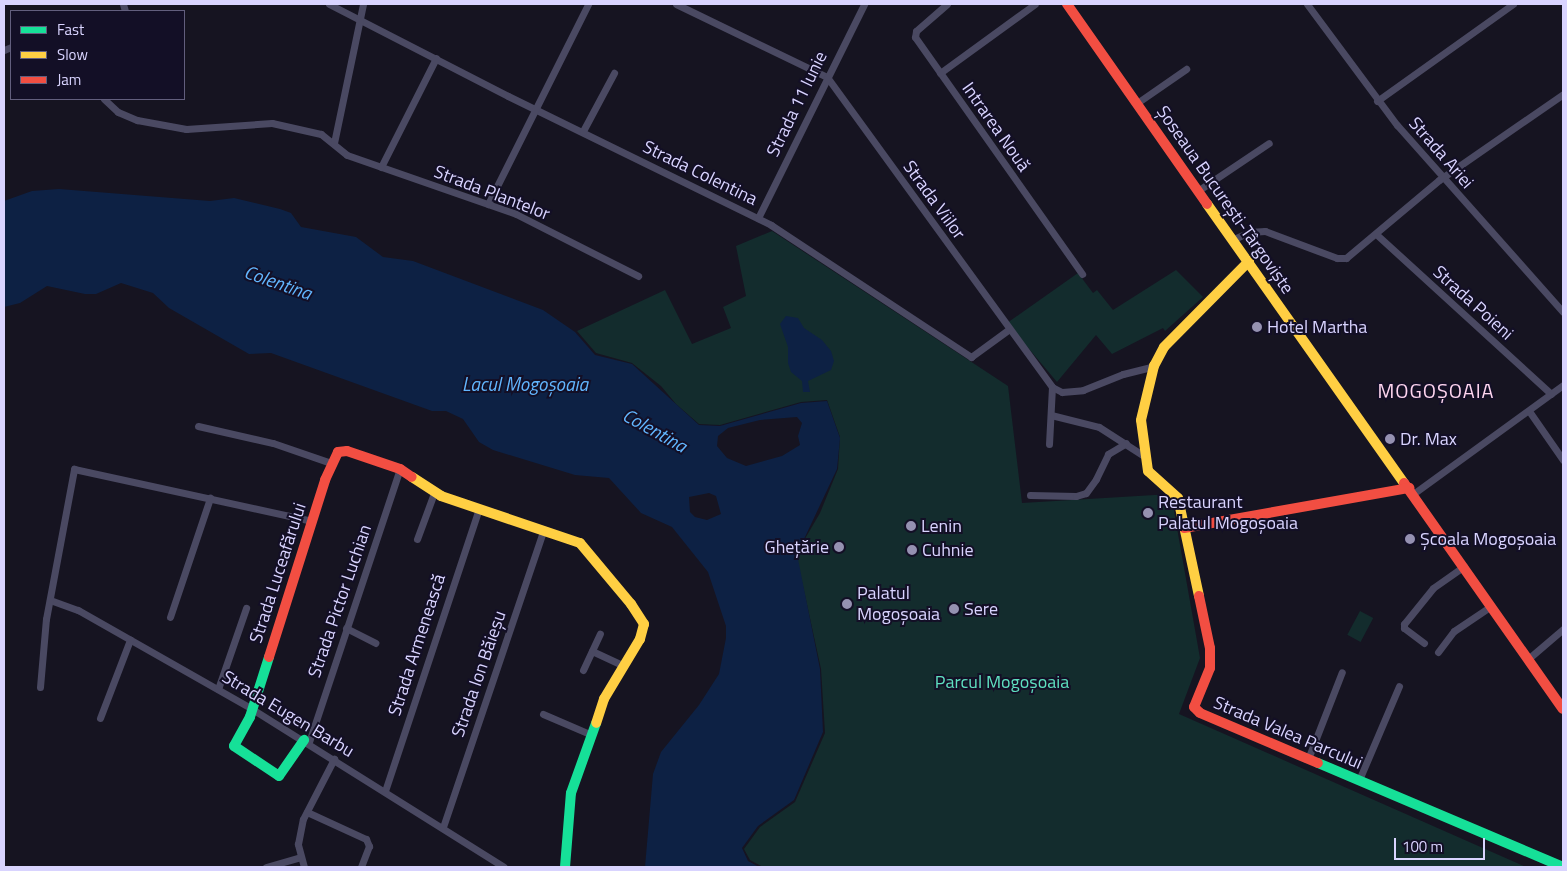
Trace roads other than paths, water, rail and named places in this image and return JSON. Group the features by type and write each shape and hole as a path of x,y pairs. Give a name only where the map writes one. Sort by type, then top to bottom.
{"street":[{"name":"Strada Colentina","path":"329,4 758,218 971,357 1008,330"},
{"path":"334,143 364,4"},
{"path":"488,204 588,4"},
{"name":"Strada Viilor","path":"676,4 827,78 1008,330 1052,387"},
{"name":"Strada 11 Iunie","path":"758,218 864,4"},
{"name":"Intrarea Nouă","path":"947,4 914,34 1082,274"},
{"path":"940,73 1035,4"},
{"name":"Șoseaua București-Târgoviște","path":"1067,4 1464,566 1563,710"},
{"name":"Strada Ariei","path":"1307,4 1377,101 1442,178 1563,312"},
{"path":"1377,101 1513,4"},
{"path":"381,167 436,58"},
{"path":"1137,103 1186,69"},
{"path":"583,131 614,72"},
{"path":"1234,239 1256,231 1276,233 1340,259 1349,256 1442,178 1563,94"},
{"name":"Strada Plantelor","path":"105,100 118,112 158,124 186,129 287,124 321,134 347,155 516,214 638,276"},
{"path":"1199,190 1269,143"},
{"name":"Strada Poieni","path":"1376,234 1551,394"},
{"name":"Strada Valea Parcului","path":"1249,261 1171,338 1154,366 1141,420 1144,456 1151,476 1176,494 1211,655 1210,668 1194,707 1200,713 1563,867"},
{"path":"1050,444 1052,387 1062,392 1083,390 1123,374 1154,366"},
{"path":"1184,528 1411,491 1563,385"},
{"path":"1529,410 1563,460"},
{"path":"1051,415 1088,423 1126,443 1144,456"},
{"path":"198,426 273,443 331,463"},
{"path":"1030,495 1076,496 1086,493 1096,479 1108,454 1126,443"},
{"name":"Strada Luceafărului","path":"306,741 282,775 272,775 234,746 252,709 331,463 341,451 400,469"},
{"path":"40,687 50,600 74,469 312,521"},
{"path":"400,469 434,493 584,545 641,618 642,632 604,700 571,792 565,867"},
{"name":"Strada Pictor Luchian","path":"306,741 400,469"},
{"path":"418,539 434,493"},
{"path":"170,617 210,498"},
{"name":"Strada Armenească","path":"385,791 479,508"},
{"name":"Strada Ion Băieșu","path":"443,827 543,531"},
{"path":"1424,643 1404,628 1404,624 1421,608 1433,588 1464,566"},
{"name":"Strada Eugen Barbu","path":"50,600 78,610 252,709 306,741 504,867"},
{"path":"1438,652 1454,631 1491,606"},
{"path":"218,690 246,608"},
{"path":"346,628 375,643"},
{"path":"1528,659 1563,629"},
{"path":"583,670 600,634"},
{"path":"100,718 130,640"},
{"path":"592,651 624,666"},
{"path":"1308,759 1342,672"},
{"path":"1359,780 1399,686"},
{"path":"542,714 592,735"},
{"path":"304,867 300,857 299,836 306,812 334,759"},
{"path":"306,812 366,839 369,846 361,867"},
{"path":"266,867 300,857"}],"water":[{"name":"Lacul Mogoșoaia","path":"59,189 210,201 234,198 280,209 291,213 301,227 356,237 383,257 413,261 543,310 575,332 595,355 632,364 699,425 720,426 801,403 827,401 840,438 837,469 797,554 820,669 823,732 794,800 758,826 742,848 748,861 759,867 645,867 653,774 661,752 699,705 719,674 726,638 726,626 708,572 672,527 641,513 609,478 575,475 493,450 479,442 463,419 446,411 432,411 271,353 249,354 169,308 153,293 121,283 96,294 85,294 47,286 20,303 4,307 4,201 32,191","holes":["797,417 802,423 798,436 800,445 782,456 746,466 727,458 717,446 718,436 728,428 760,420","709,493 716,496 721,514 707,520 695,517 690,512 689,497"]},
{"path":"786,316 798,318 804,328 822,340 831,351 834,361 831,370 808,381 810,392 803,392 802,381 791,372 788,363 788,347 780,324"}],"place":[{"name":"Hotel Martha","path":"1257,327"},
{"name":"Dr. Max","path":"1390,439"},
{"name":"Restaurant Palatul Mogoșoaia","path":"1148,513"},
{"name":"Lenin","path":"911,526"},
{"name":"Școala Mogoșoaia","path":"1410,539"},
{"name":"Ghețărie","path":"839,547"},
{"name":"Cuhnie","path":"912,550"},
{"name":"Palatul Mogoșoaia","path":"847,604"},
{"name":"Sere","path":"954,609"}],"district":[{"name":"MOGOȘOAIA","path":"1436,390"}],"water label":[{"name":"Colentina","path":"278,282"},
{"name":"Colentina","path":"655,430"}],"park label":[{"name":"Parcul Mogoșoaia","path":"1002,682"}]}
